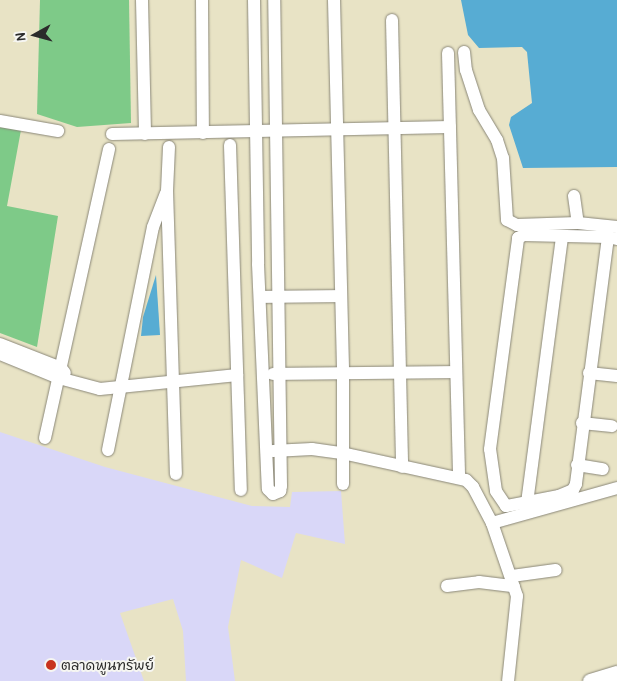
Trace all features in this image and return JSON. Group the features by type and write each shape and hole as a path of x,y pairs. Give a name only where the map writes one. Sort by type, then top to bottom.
{"main road":[{"path":"590,681 617,673"}],"street":[{"path":"142,0 145,134"},
{"path":"202,0 203,133"},
{"path":"254,0 260,296 265,374 268,488 273,494 280,491 282,486 274,0"},
{"path":"334,0 343,374 342,484"},
{"path":"392,20 402,468"},
{"path":"255,43 274,44"},
{"path":"464,52 466,70 479,110 497,140 503,158 507,220 517,225 578,223 617,227"},
{"path":"448,53 459,476"},
{"path":"0,121 58,131"},
{"path":"112,134 450,127"},
{"path":"230,145 241,490"},
{"path":"169,147 167,191 176,474"},
{"path":"45,438 109,149"},
{"path":"108,450 123,389 153,227 167,191"},
{"path":"574,196 578,223"},
{"path":"257,216 277,215"},
{"path":"524,236 613,238 589,373 576,484 573,490 511,507 501,502 491,465 516,245 524,236"},
{"path":"527,503 562,236"},
{"path":"260,296 341,296"},
{"path":"0,367 3,350 60,373 72,380 100,389 123,389 237,374"},
{"path":"265,374 456,372"},
{"path":"589,373 617,376"},
{"path":"582,423 612,426"},
{"path":"267,452 312,449 342,453 402,468 459,476 473,487 492,523 513,581 517,608 508,681"},
{"path":"577,465 602,469"},
{"path":"492,523 617,488"},
{"path":"448,586 479,582 513,581 556,570"}],"shaded area":[{"name":"ตลาดพูนทรัพย์","path":"0,432 105,467 252,506 290,507 292,492 341,491 345,544 296,533 282,578 241,560 228,627 235,681 186,681 183,631 173,599 120,613 144,681 0,681"}],"green space":[{"path":"40,0 129,0 131,123 77,127 37,114"},
{"path":"0,126 21,130 7,206 58,216 37,347 0,333"}],"water":[{"path":"461,0 617,0 617,167 523,168 509,125 511,117 532,103 527,52 522,47 479,48 468,35"},
{"path":"156,275 160,335 141,336 143,317"}],"place":[{"name":"ตลาดพูนทรัพย์","path":"51,665"}]}
